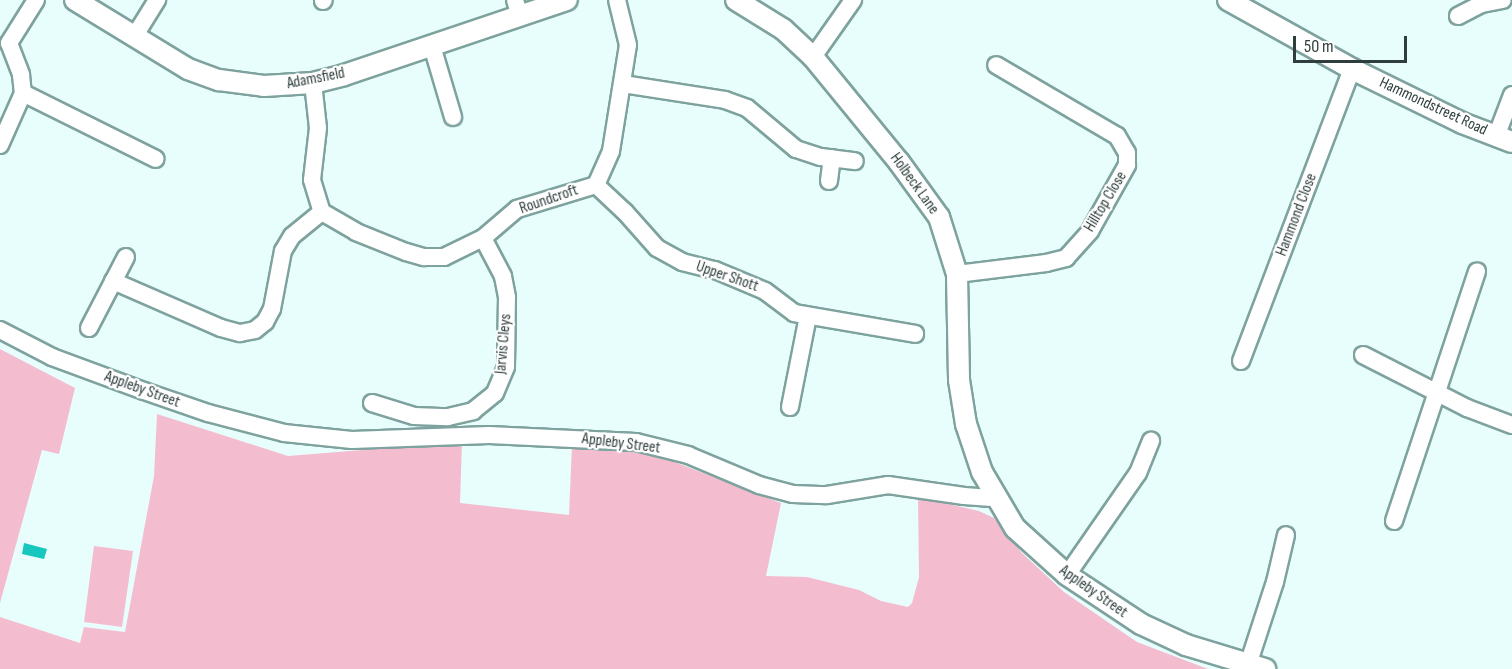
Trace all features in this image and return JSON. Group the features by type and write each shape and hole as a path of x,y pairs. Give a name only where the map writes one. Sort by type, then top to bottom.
{"street":[{"path":"0,145 23,93 21,75 5,43 36,0"},
{"name":"Adamsfield","path":"75,0 188,69 219,80 264,86 313,83 432,46 517,8 567,0"},
{"path":"134,37 157,0"},
{"name":"Roundcroft","path":"322,212 356,232 424,257 454,254 483,238 517,209 596,185 611,151 628,45 617,0"},
{"name":"Holbeck Lane","path":"736,0 783,28 813,57 899,162 939,217 957,274 962,407 973,451 995,498"},
{"path":"813,57 853,0"},
{"name":"Hammondstreet Road","path":"1228,0 1352,69 1504,139"},
{"path":"1458,16 1476,7 1503,0"},
{"path":"432,46 453,117"},
{"name":"Hilltop Close","path":"957,274 1046,263 1066,258 1090,231 1127,165 1127,153 1117,136 996,65"},
{"name":"Hammond Close","path":"1241,361 1352,69"},
{"path":"113,281 221,328 240,333 255,330 265,322 272,309 283,251 292,236 322,212 312,180 318,129 313,83"},
{"path":"623,84 725,100 747,108 796,150 855,161"},
{"path":"23,93 156,159"},
{"path":"1504,139 1512,95"},
{"path":"829,181 832,158"},
{"name":"Upper Shott","path":"596,185 625,212 657,248 682,262 715,270 765,291 794,313 915,334"},
{"name":"Jarvis Cleys","path":"372,403 414,416 448,417 473,411 495,393 506,367 507,297 503,276 483,238"},
{"path":"89,328 126,257"},
{"path":"1394,521 1477,271"},
{"path":"790,407 808,316"},
{"name":"Appleby Street","path":"0,330 52,357 144,391 219,416 284,433 361,440 489,435 636,442 688,455 759,485 793,494 827,495 888,485 975,498 995,498 1015,528 1066,574 1116,609 1164,636 1257,667"},
{"path":"1363,355 1484,416 1512,425"},
{"path":"1066,574 1138,473 1151,441"},
{"path":"1257,667 1286,535"}],"shaded area":[{"path":"0,349 75,388 59,454 42,450 0,603"},
{"path":"157,414 288,456 462,442 460,503 569,515 572,445 616,448 659,456 781,503 766,576 807,577 859,590 881,601 908,607 912,603 919,577 918,497 979,511 994,518 1022,553 1064,592 1137,642 1208,669 0,669 0,617 80,643 84,627 125,632 154,476"},
{"path":"94,546 133,551 122,627 84,622"}],"water":[{"path":"24,543 47,549 44,559 22,554"}]}
